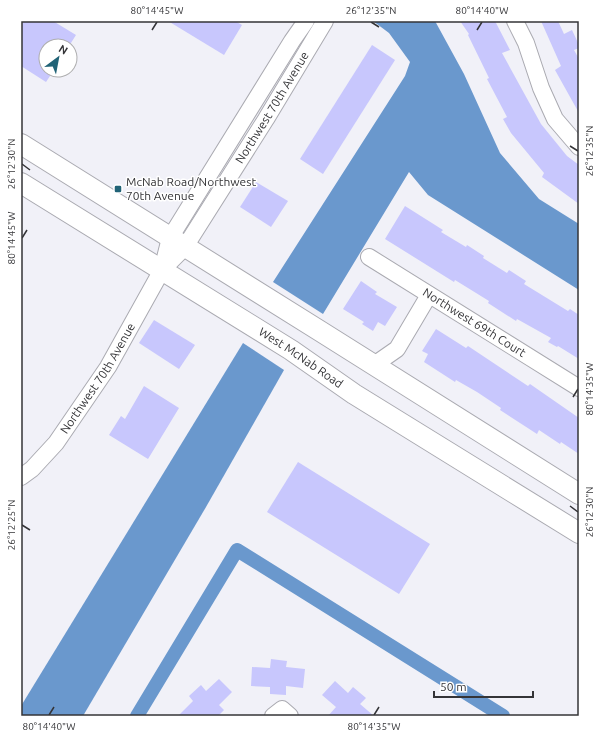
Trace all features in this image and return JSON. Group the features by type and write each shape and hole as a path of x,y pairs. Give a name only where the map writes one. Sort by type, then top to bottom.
{"main road":[{"path":"21,144 320,330 579,494"},
{"name":"West McNab Road","path":"21,183 291,350 354,394 579,534"}],"street":[{"name":"Northwest 70th Avenue","path":"21,477 32,469 56,444 108,367 292,41 306,21"},
{"name":"Northwest 70th Avenue","path":"178,242 266,120 325,21"},
{"path":"515,21 526,43 541,88 555,118 579,147"},
{"name":"Northwest 69th Court","path":"369,257 579,388"},
{"path":"374,365 397,350 430,295"}],"water":[{"path":"373,21 435,21 464,74 500,153 539,199 579,224 579,290 428,195 409,172 323,314 273,282 405,76 410,62 389,33"},
{"path":"243,343 284,370 206,507 83,716 21,716 21,706"}],"building":[{"path":"24,21 53,21 76,35 74,38 38,38 38,77 21,66 21,26"},
{"path":"168,21 235,21 242,25 224,55"},
{"path":"460,21 495,21 510,50 502,53 541,124 567,156 579,165 579,204 542,177 544,173 511,133 503,119 507,117 487,79 489,78 468,35 469,34"},
{"path":"541,21 558,21 564,34 572,30 579,45 579,48 574,50 579,59 579,113 555,70 561,66"},
{"path":"372,45 395,60 323,174 300,159"},
{"path":"40,78 49,78 46,82"},
{"path":"256,182 288,201 271,227 240,207"},
{"path":"405,206 443,230 441,232 466,247 467,245 484,256 483,258 507,273 509,270 526,281 524,284 568,311 570,309 579,315 579,359 558,346 557,347 548,342 551,338 517,319 516,321 488,303 489,301 455,280 454,282 385,239"},
{"path":"361,281 377,292 375,294 397,307 385,326 378,322 373,331 362,324 364,322 343,309"},
{"path":"154,320 195,345 179,369 139,343"},
{"path":"436,329 466,348 468,346 528,386 530,384 579,418 579,454 561,442 560,444 539,430 537,434 500,410 501,408 477,392 456,380 455,382 424,362 428,354 422,351"},
{"path":"144,386 179,408 148,459 109,435 121,416 125,419"},
{"path":"298,462 430,544 399,594 267,512"},
{"path":"271,659 287,661 286,667 305,669 303,688 286,686 286,695 270,694 270,687 251,686 252,667 270,668"},
{"path":"219,679 232,692 219,705 224,710 218,716 178,716 193,701 189,696 201,685 206,691"},
{"path":"335,681 348,693 353,687 366,698 360,704 374,716 328,716 336,707 322,695"}],"waterway":[{"path":"137,716 237,550 503,716"}],"place":[{"name":"McNab Road/Northwest 70th Avenue","path":"118,189"}]}
